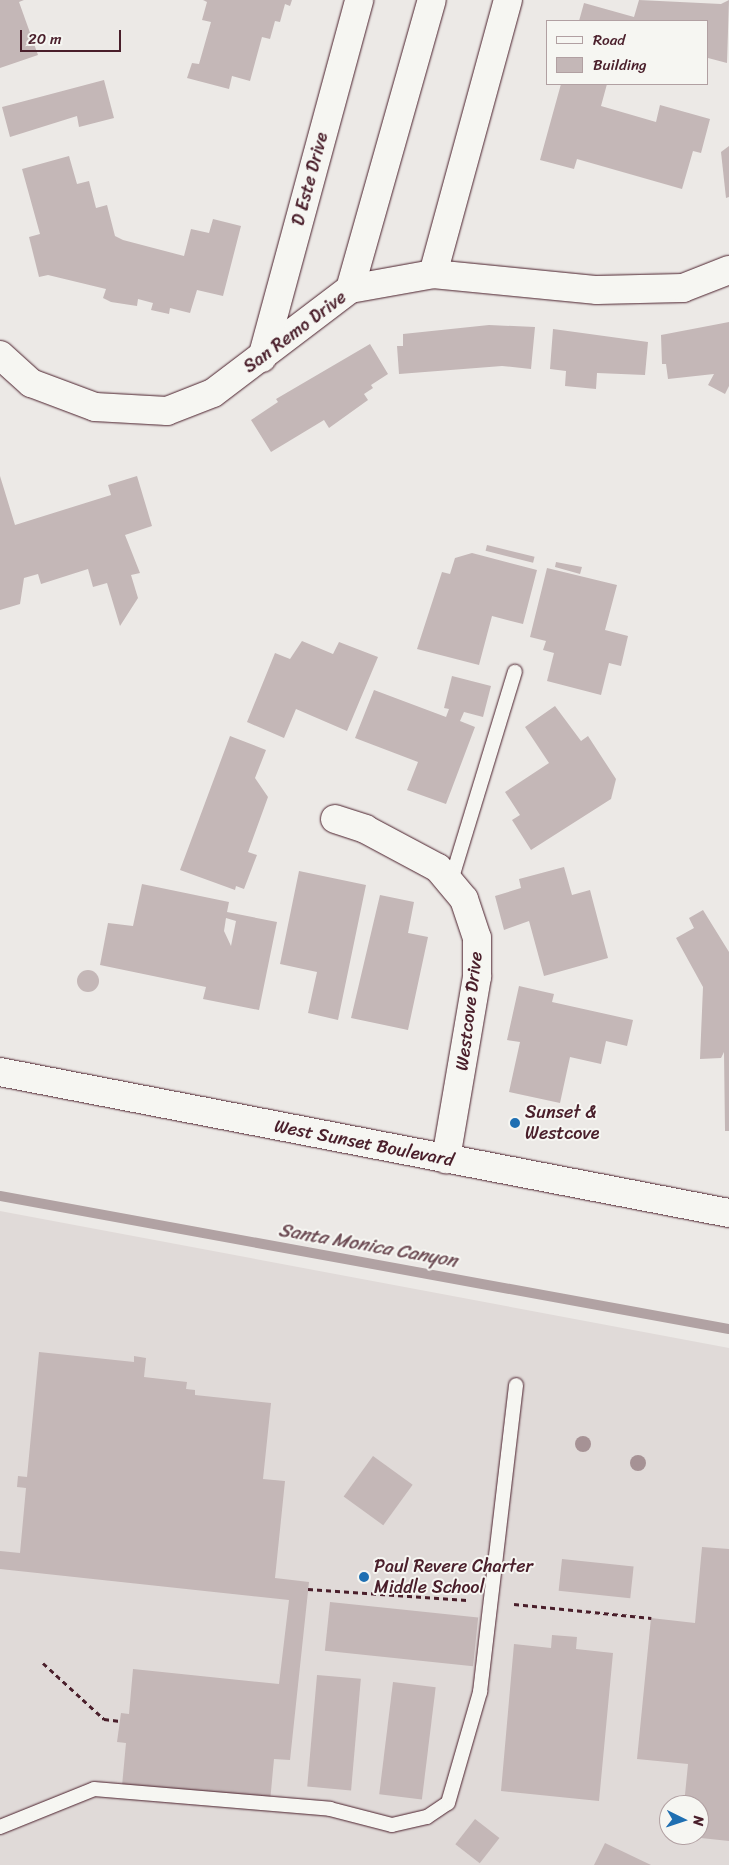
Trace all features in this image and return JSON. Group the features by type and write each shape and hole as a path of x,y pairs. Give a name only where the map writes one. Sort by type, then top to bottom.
{"street":[{"name":"D Este Drive","path":"262,358 359,0"},
{"path":"350,289 432,0"},
{"path":"433,274 508,0"},
{"name":"San Remo Drive","path":"0,355 31,383 95,407 167,411 213,393 262,358 350,289 433,274 597,290 683,288 729,270"},
{"name":"Westcove Drive","path":"335,819 410,851 438,868 464,900 477,938 477,977 446,1159"},
{"name":"West Sunset Boulevard","path":"0,1072 729,1213"}],"lane":[{"path":"450,884 515,672"},
{"path":"0,1827 94,1789 330,1809 392,1826 427,1817 448,1803 480,1692 516,1385"}],"path":[{"path":"308,1589 476,1601"},
{"path":"514,1604 650,1618"},
{"path":"43,1663 104,1720 120,1721"}],"shaded area":[{"name":"Paul Revere Charter Middle School","path":"0,1211 729,1348 729,1865 0,1865"}],"building":[{"path":"0,0 24,0 19,2 38,55 0,68"},
{"path":"203,0 292,0 290,6 285,4 280,22 275,21 270,39 262,37 250,81 232,76 229,89 187,78 192,63 199,64 211,22 202,20 207,2"},
{"path":"639,0 721,4 729,0 727,63 709,58 709,20 579,20 584,3 634,17"},
{"path":"104,80 114,118 79,127 77,116 10,137 2,107"},
{"path":"561,85 607,85 601,106 656,122 660,105 710,119 701,153 693,151 682,189 577,159 574,169 540,160"},
{"path":"729,146 729,197 726,198 721,152"},
{"path":"69,156 77,184 89,181 96,208 107,205 115,236 123,240 184,256 191,229 209,233 213,219 241,226 223,296 197,290 190,313 170,308 169,314 151,310 153,303 138,299 137,306 111,302 103,298 106,289 48,275 39,277 29,237 40,234 22,169"},
{"path":"729,322 729,386 725,394 708,385 714,374 668,379 666,364 662,364 661,335"},
{"path":"489,325 535,327 531,369 502,366 399,374 397,346 403,346 403,334"},
{"path":"553,329 648,342 645,375 597,373 596,389 565,386 566,371 550,369"},
{"path":"370,344 388,374 371,385 373,388 364,394 368,400 329,428 324,420 271,452 251,420 278,402 276,399"},
{"path":"0,476 15,525 111,495 108,485 137,476 152,526 125,535 140,573 131,575 138,598 120,626 107,583 93,587 88,569 41,584 38,574 24,578 20,604 0,610"},
{"path":"487,545 535,557 533,563 486,551"},
{"path":"472,553 537,570 523,624 492,616 479,665 417,649 442,572 450,574 455,558"},
{"path":"556,562 582,567 580,574 555,567"},
{"path":"547,568 617,585 605,630 628,636 621,666 609,663 601,695 547,681 554,653 543,650 546,641 530,637"},
{"path":"302,641 333,654 339,642 378,657 347,731 296,709 284,738 247,722 275,653 290,659"},
{"path":"452,676 491,686 483,717 464,712 460,721 475,727 446,804 407,790 418,762 355,738 374,690 446,717 449,709 444,708"},
{"path":"555,706 581,741 588,736 616,779 611,799 531,850 512,820 520,815 505,792 549,763 525,727"},
{"path":"230,736 266,750 255,778 268,797 248,852 257,855 244,889 236,886 235,890 180,870"},
{"path":"564,867 572,895 590,890 608,958 544,976 529,921 504,930 495,896 521,888 519,879"},
{"path":"299,871 366,885 338,1020 308,1013 317,972 280,964"},
{"path":"142,884 229,902 227,912 277,922 259,1010 203,999 206,987 100,965 108,923 133,926","holes":["226,918 236,921 231,946 224,931"]},
{"path":"380,895 414,902 408,933 428,937 408,1030 351,1018"},
{"path":"703,910 729,952 729,1131 725,1131 724,1052 721,1058 700,1059 703,987 676,938 694,928 689,918"},
{"path":"84,970 92,970 99,977 99,985 92,992 84,992 77,985 77,977"},
{"path":"519,986 554,994 552,1002 633,1020 627,1046 606,1041 601,1064 570,1057 560,1103 509,1092 520,1042 507,1040"},
{"path":"39,1352 134,1362 134,1356 146,1358 144,1377 187,1382 186,1389 195,1390 195,1395 271,1403 263,1479 285,1481 275,1578 309,1582 290,1760 274,1759 270,1802 122,1786 126,1743 117,1742 121,1713 129,1714 133,1669 279,1684 289,1600 0,1569 0,1551 20,1553 26,1488 17,1487 18,1476 27,1477"},
{"path":"373,1456 413,1485 383,1525 344,1496"},
{"path":"702,1547 729,1549 729,1841 709,1839 709,1795 685,1795 688,1764 637,1759 651,1618 695,1623"},
{"path":"562,1559 634,1567 630,1598 559,1591"},
{"path":"330,1602 478,1618 473,1666 325,1651"},
{"path":"552,1635 577,1637 576,1649 613,1653 599,1801 501,1791 514,1644 551,1648"},
{"path":"317,1675 361,1679 351,1790 307,1787"},
{"path":"393,1682 436,1687 422,1799 379,1794"},
{"path":"475,1819 499,1838 480,1863 455,1844"},
{"path":"605,1843 651,1865 594,1865"}],"waterway":[{"name":"Santa Monica Canyon","path":"0,1196 729,1329"}],"place":[{"name":"Sunset & Westcove","path":"515,1123"},
{"name":"Paul Revere Charter Middle School","path":"364,1577"}]}
